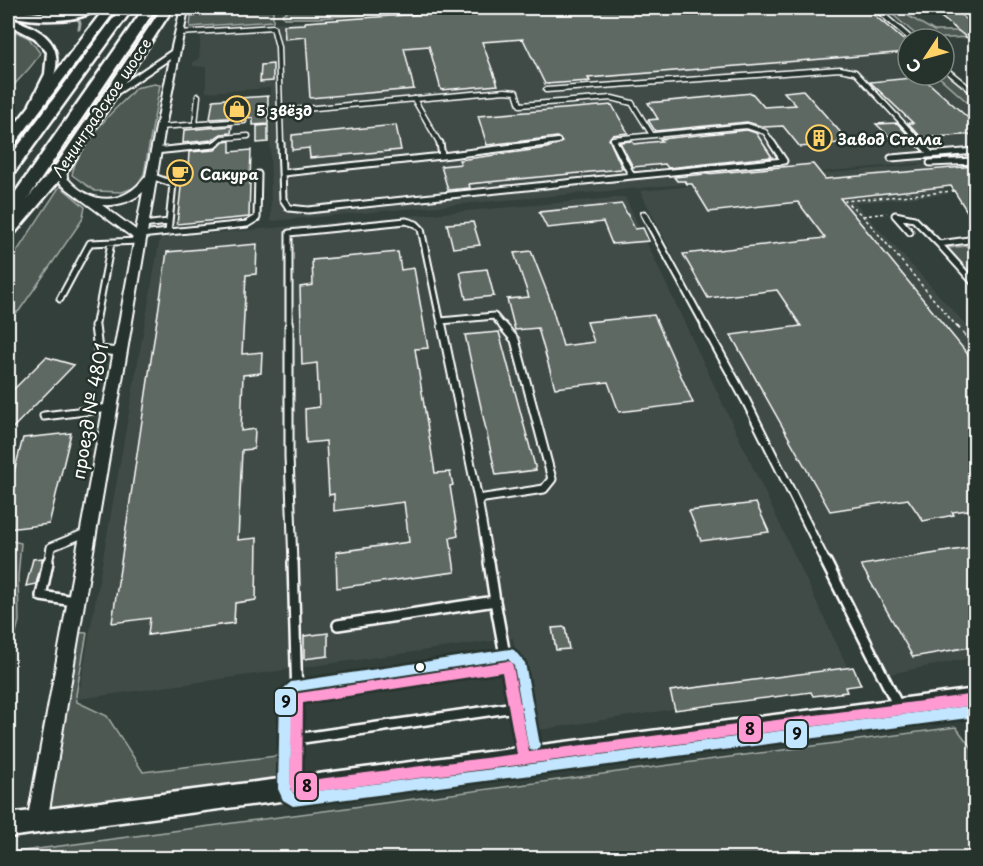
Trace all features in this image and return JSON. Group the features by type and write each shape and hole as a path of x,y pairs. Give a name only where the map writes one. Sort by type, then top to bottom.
{"highway":[{"name":"Ленинградское шоссе","path":"8,170 127,8"},
{"name":"Ленинградское шоссе","path":"8,215 150,8"}],"main road":[{"path":"8,12 20,16 48,16 93,8"},
{"path":"8,143 111,8"},
{"name":"Ленинградское шоссе","path":"8,231 63,167 167,8"}],"street":[{"path":"184,10 246,8"},
{"name":"проезд № 4801","path":"36,822 155,151 184,10"},
{"path":"8,21 40,35 47,43 53,58 49,79 26,120"},
{"path":"110,95 175,52"},
{"path":"138,75 161,72 167,76 169,81"},
{"path":"63,167 62,178 66,183 136,235 141,234"},
{"path":"85,197 99,202 120,202 143,189 151,176"},
{"path":"8,826 975,699"}],"lane":[{"path":"875,8 897,27"},
{"path":"179,33 273,27 278,47 282,111 283,199 289,208 308,210 632,177 784,161 765,132 747,126 613,139 632,177"},
{"path":"546,90 840,69 855,72 932,155"},
{"path":"956,78 975,94"},
{"path":"282,111 505,91 516,92 520,105 612,98 632,103 652,135"},
{"path":"195,125 198,96"},
{"path":"414,99 439,140 442,156"},
{"path":"160,127 244,121"},
{"path":"155,151 214,145 222,138 248,136"},
{"path":"283,173 558,141"},
{"path":"891,158 975,151"},
{"path":"930,163 975,161"},
{"path":"141,234 247,224 257,218 258,174"},
{"path":"151,176 173,184 168,232"},
{"path":"644,214 746,401 900,710"},
{"path":"896,215 910,232"},
{"path":"896,215 914,219 975,285"},
{"path":"296,788 297,698 289,456 289,234 406,221 416,224 421,229 478,499 524,759"},
{"path":"60,299 90,243 111,243 169,222"},
{"path":"939,244 975,239"},
{"path":"111,243 94,323 98,350 120,352"},
{"path":"441,321 494,316 515,340 552,479 544,489 478,499"},
{"path":"44,416 110,408"},
{"path":"76,601 41,596 51,547 88,532"},
{"path":"338,625 495,601"},
{"path":"297,698 507,666"},
{"path":"296,739 515,707"}],"path":[{"path":"954,191 845,201 863,216 975,349"},
{"path":"863,216 886,212 896,215"}],"shaded area":[{"path":"273,8 273,21 190,27 191,17 202,13"},
{"path":"451,8 319,18 284,18 282,14 290,10"},
{"path":"506,8 881,8 903,27 896,27 896,87 956,87 956,72 975,89 975,158 271,221 270,88 206,92 206,67 193,66 193,62 199,58 201,36 191,34 192,28"},
{"path":"885,8 895,8 927,27 907,27"},
{"path":"8,28 29,38 40,53 8,93"},
{"path":"956,31 975,31 975,37 956,38"},
{"path":"956,81 975,98 975,109 950,87 956,87"},
{"path":"160,85 144,174 136,187 122,192 95,191 72,175 85,145 110,115 135,88"},
{"path":"926,164 947,194 855,203 975,335 975,657 889,674 640,191"},
{"path":"60,186 85,207 82,220 19,311 8,318 8,265"},
{"path":"625,197 854,681 532,731 513,638 78,699 160,238"},
{"path":"976,245 975,278 948,248"},
{"path":"8,540 21,543 18,577 19,621 8,664"},
{"path":"67,632 87,633 76,695 77,702 107,716 143,772 284,755 283,782 45,813"},
{"path":"956,727 975,753 975,858 8,858 8,853"}],"building":[{"path":"506,8 866,8 896,34 896,53 588,78 590,81 545,84 523,39 482,42 498,85 441,90 429,46 404,48 414,89 310,98 306,37 285,39 284,25 305,24 305,22"},
{"path":"952,8 975,26 975,44 956,27 932,10"},
{"path":"273,64 273,81 260,82 261,65"},
{"path":"896,80 896,87 933,87 975,124 975,134 922,138 908,123 913,123 870,82"},
{"path":"803,90 849,142 800,147 783,126 764,127 747,122 655,131 648,120 658,119 648,103 752,93 764,107 796,105 784,92"},
{"name":"5 звёзд","path":"268,96 268,124 253,125 253,118 244,117 210,119 213,100"},
{"path":"612,105 628,133 612,135 609,139 621,169 469,184 470,188 448,190 441,166 461,164 459,160 547,148 562,142 557,137 487,145 478,116"},
{"path":"897,123 912,139 894,141 876,124"},
{"path":"268,125 268,142 257,143 257,126"},
{"path":"396,125 401,150 310,158 309,148 292,150 292,135"},
{"path":"232,126 231,133 221,134 212,140 183,143 184,130"},
{"path":"747,130 756,133 772,157 668,168 665,164 633,167 620,142 632,141 634,144"},
{"path":"230,141 230,152 251,150 249,217 177,224 183,169 188,169 189,152 215,150 224,142"},
{"path":"813,164 825,179 975,166 975,224 951,186 840,198 975,363 975,509 952,512 954,515 923,521 908,499 830,511 731,335 801,326 777,290 708,298 683,254 825,238 798,202 709,212 692,184 677,181 674,177"},
{"path":"622,204 635,229 643,228 649,241 612,244 603,222 547,228 539,212"},
{"path":"473,222 480,245 453,248 447,224"},
{"path":"257,244 256,274 246,275 242,354 262,352 261,373 243,375 241,431 255,429 254,449 242,450 238,540 257,538 256,600 235,603 234,623 148,635 150,618 112,623 167,252"},
{"path":"531,251 549,297 563,346 594,342 587,322 654,315 693,403 619,412 608,382 555,388 538,328 515,330 507,299 529,297 514,253"},
{"path":"398,252 401,270 414,268 428,348 415,349 435,473 450,472 453,485 450,486 458,536 450,538 455,572 337,588 336,552 409,542 404,502 334,511 334,494 329,495 326,441 306,443 305,409 319,407 317,363 302,365 300,287 313,285 312,260"},
{"path":"487,269 494,296 466,299 460,272"},
{"path":"499,332 536,470 496,475 465,335"},
{"path":"46,357 74,365 8,433 8,395"},
{"path":"71,433 49,524 8,529 8,495 23,438"},
{"path":"756,503 769,532 701,541 689,511"},
{"path":"975,547 975,646 913,657 861,565"},
{"path":"43,558 36,584 26,586 33,559"},
{"path":"565,627 569,649 556,650 552,628"},
{"path":"328,633 328,656 304,659 304,636"},
{"path":"853,667 861,685 845,687 847,692 813,696 811,692 675,710 670,691"}],"waterway":[{"path":"76,14 80,23 79,29"}],"transit line":[{"name":"9","path":"523,771 293,800 287,796 284,789 286,694 295,686 510,654 519,663 534,745"},
{"name":"8","path":"507,666 524,759 296,788 297,698 507,666"},
{"name":"8","path":"524,759 976,699"},
{"name":"9","path":"528,770 976,711"}],"place":[{"name":"5 звёзд","path":"237,109"},
{"name":"Завод Стелла","path":"819,138"},
{"name":"Сакура","path":"180,173"}]}
